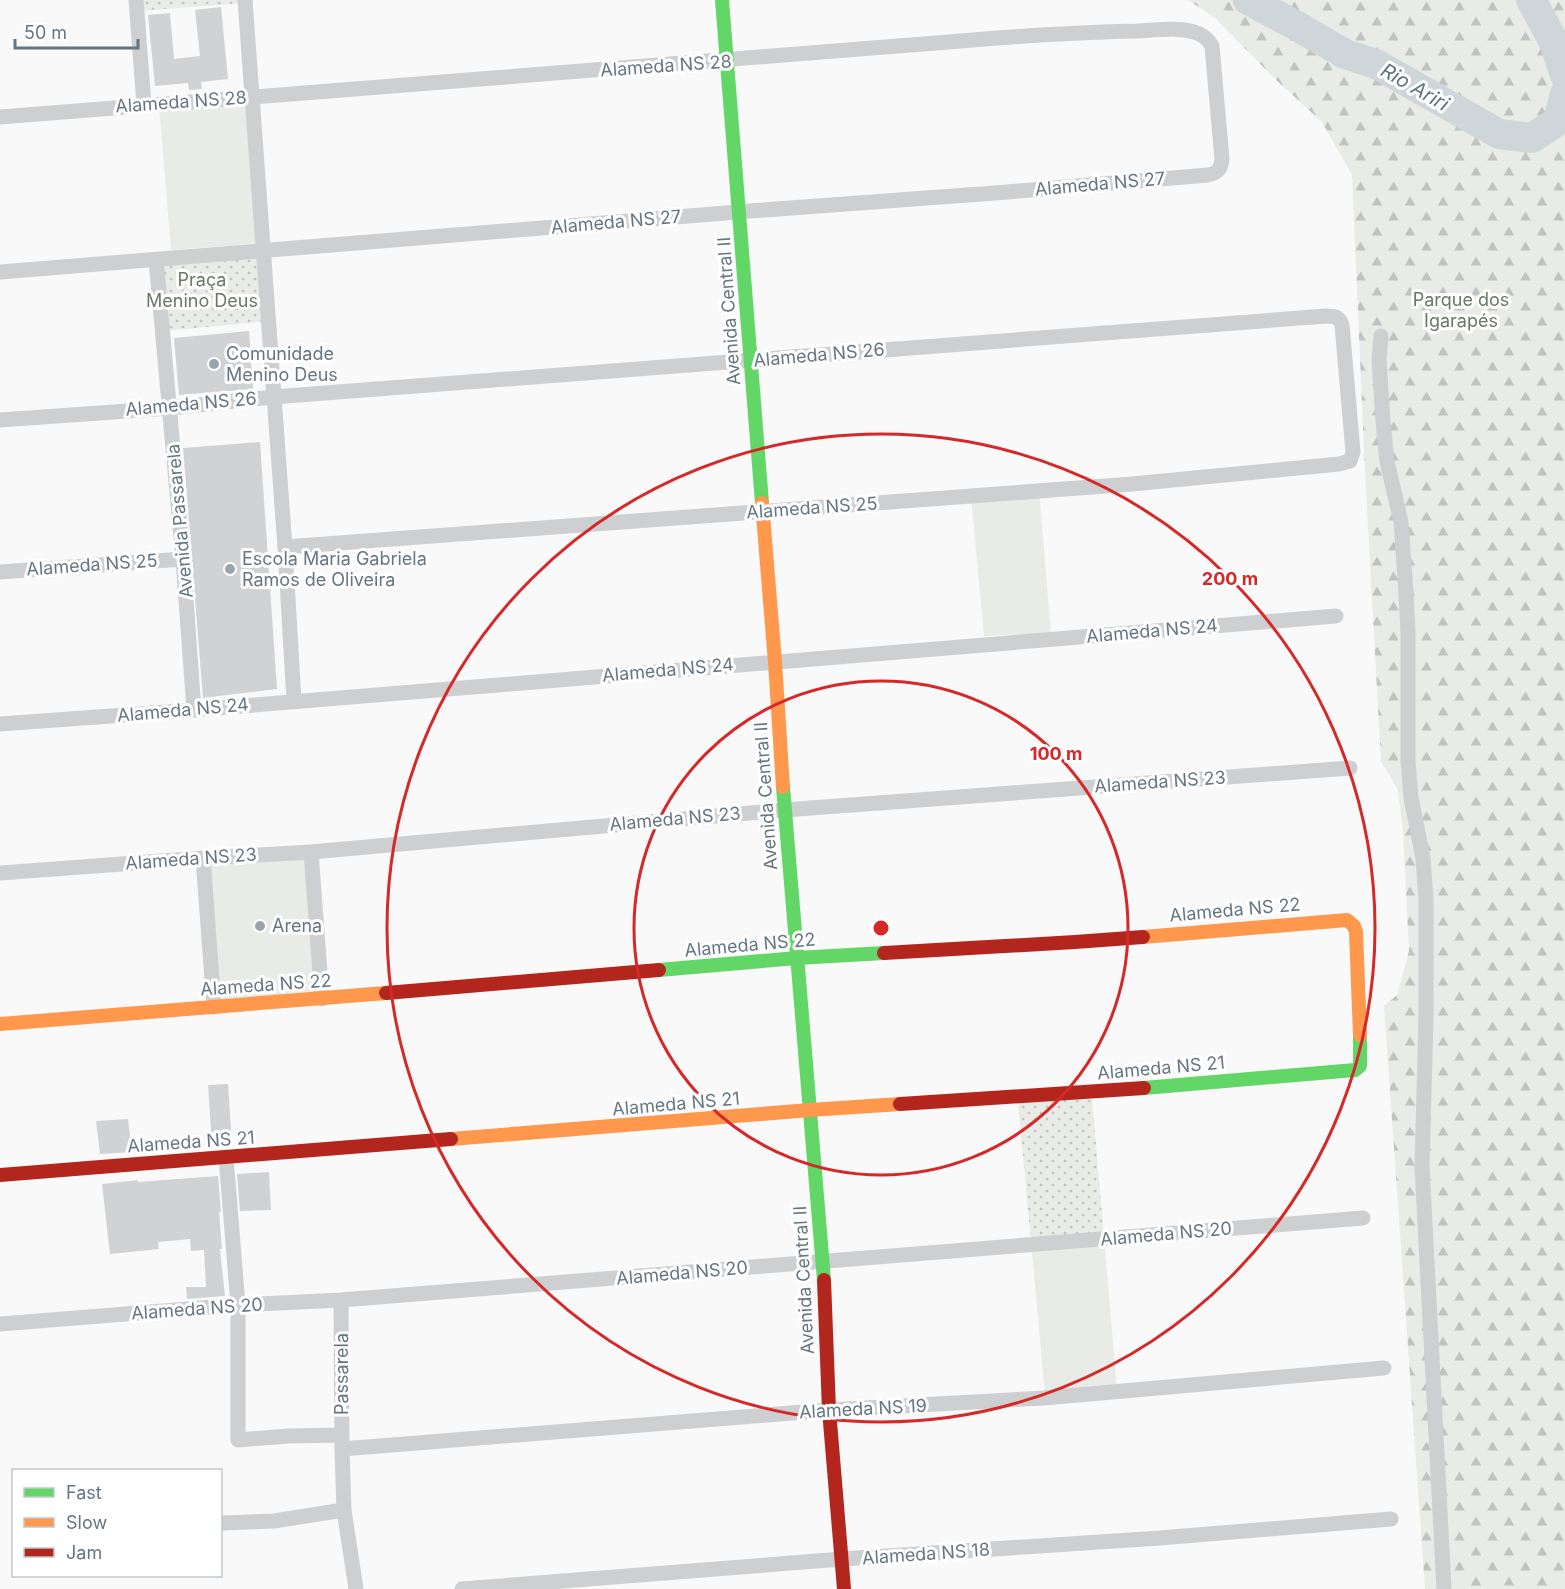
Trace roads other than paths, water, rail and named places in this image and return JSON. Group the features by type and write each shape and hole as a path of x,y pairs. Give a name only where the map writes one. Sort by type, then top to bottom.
{"street":[{"path":"136,0 144,105"},
{"path":"245,0 294,701"},
{"name":"Avenida Central II","path":"722,0 775,662 784,810 823,1262 830,1410 844,1589"},
{"name":"Alameda NS 28","path":"0,117 1032,35 1119,31 1191,31 1207,39 1212,46 1222,159"},
{"name":"Alameda NS 27","path":"0,272 1208,175 1218,172 1222,159"},
{"name":"Avenida Passarela","path":"156,260 194,710"},
{"name":"Alameda NS 26","path":"0,420 965,343 1335,316 1342,325 1353,452 1350,461 1339,464"},
{"path":"1381,336 1378,360 1383,421 1387,461 1401,522 1406,592 1409,780 1423,858 1426,900 1422,1166 1444,1589"},
{"name":"Alameda NS 25","path":"285,547 1132,484 1339,464"},
{"name":"Alameda NS 25","path":"0,572 183,559"},
{"name":"Alameda NS 24","path":"0,724 1336,616"},
{"name":"Alameda NS 23","path":"0,873 311,852 784,810 1350,768"},
{"path":"311,852 322,999"},
{"path":"203,858 214,1007"},
{"name":"Alameda NS 22","path":"0,1024 797,958 1075,942 1347,920 1355,929 1358,955 1361,1062 1359,1068 1355,1070"},
{"name":"Alameda NS 21","path":"0,1175 810,1110 1081,1093 1355,1070"},
{"path":"226,1157 238,1305"},
{"name":"Alameda NS 20","path":"0,1324 238,1305 341,1300 1363,1218"},
{"name":"Passarela","path":"341,1300 344,1510 356,1589"},
{"name":"Alameda NS 19","path":"238,1305 238,1440 289,1436 342,1442 1044,1398 1384,1368"},
{"path":"222,1523 274,1521 344,1510"},
{"name":"Alameda NS 18","path":"462,1589 1391,1519"}],"waterway":[{"name":"Rio Ariri","path":"1248,0 1345,54 1376,64 1499,134 1532,138 1558,121 1565,94"},
{"name":"Rio Ariri","path":"1531,0 1554,42 1565,75"}],"place":[{"name":"Comunidade Menino Deus","path":"214,364"},
{"name":"Escola Maria Gabriela Ramos de Oliveira","path":"230,569"},
{"name":"Arena","path":"260,926"}],"park label":[{"name":"Praça Menino Deus","path":"202,290"},
{"name":"Parque dos Igarapés","path":"1461,310"}]}
